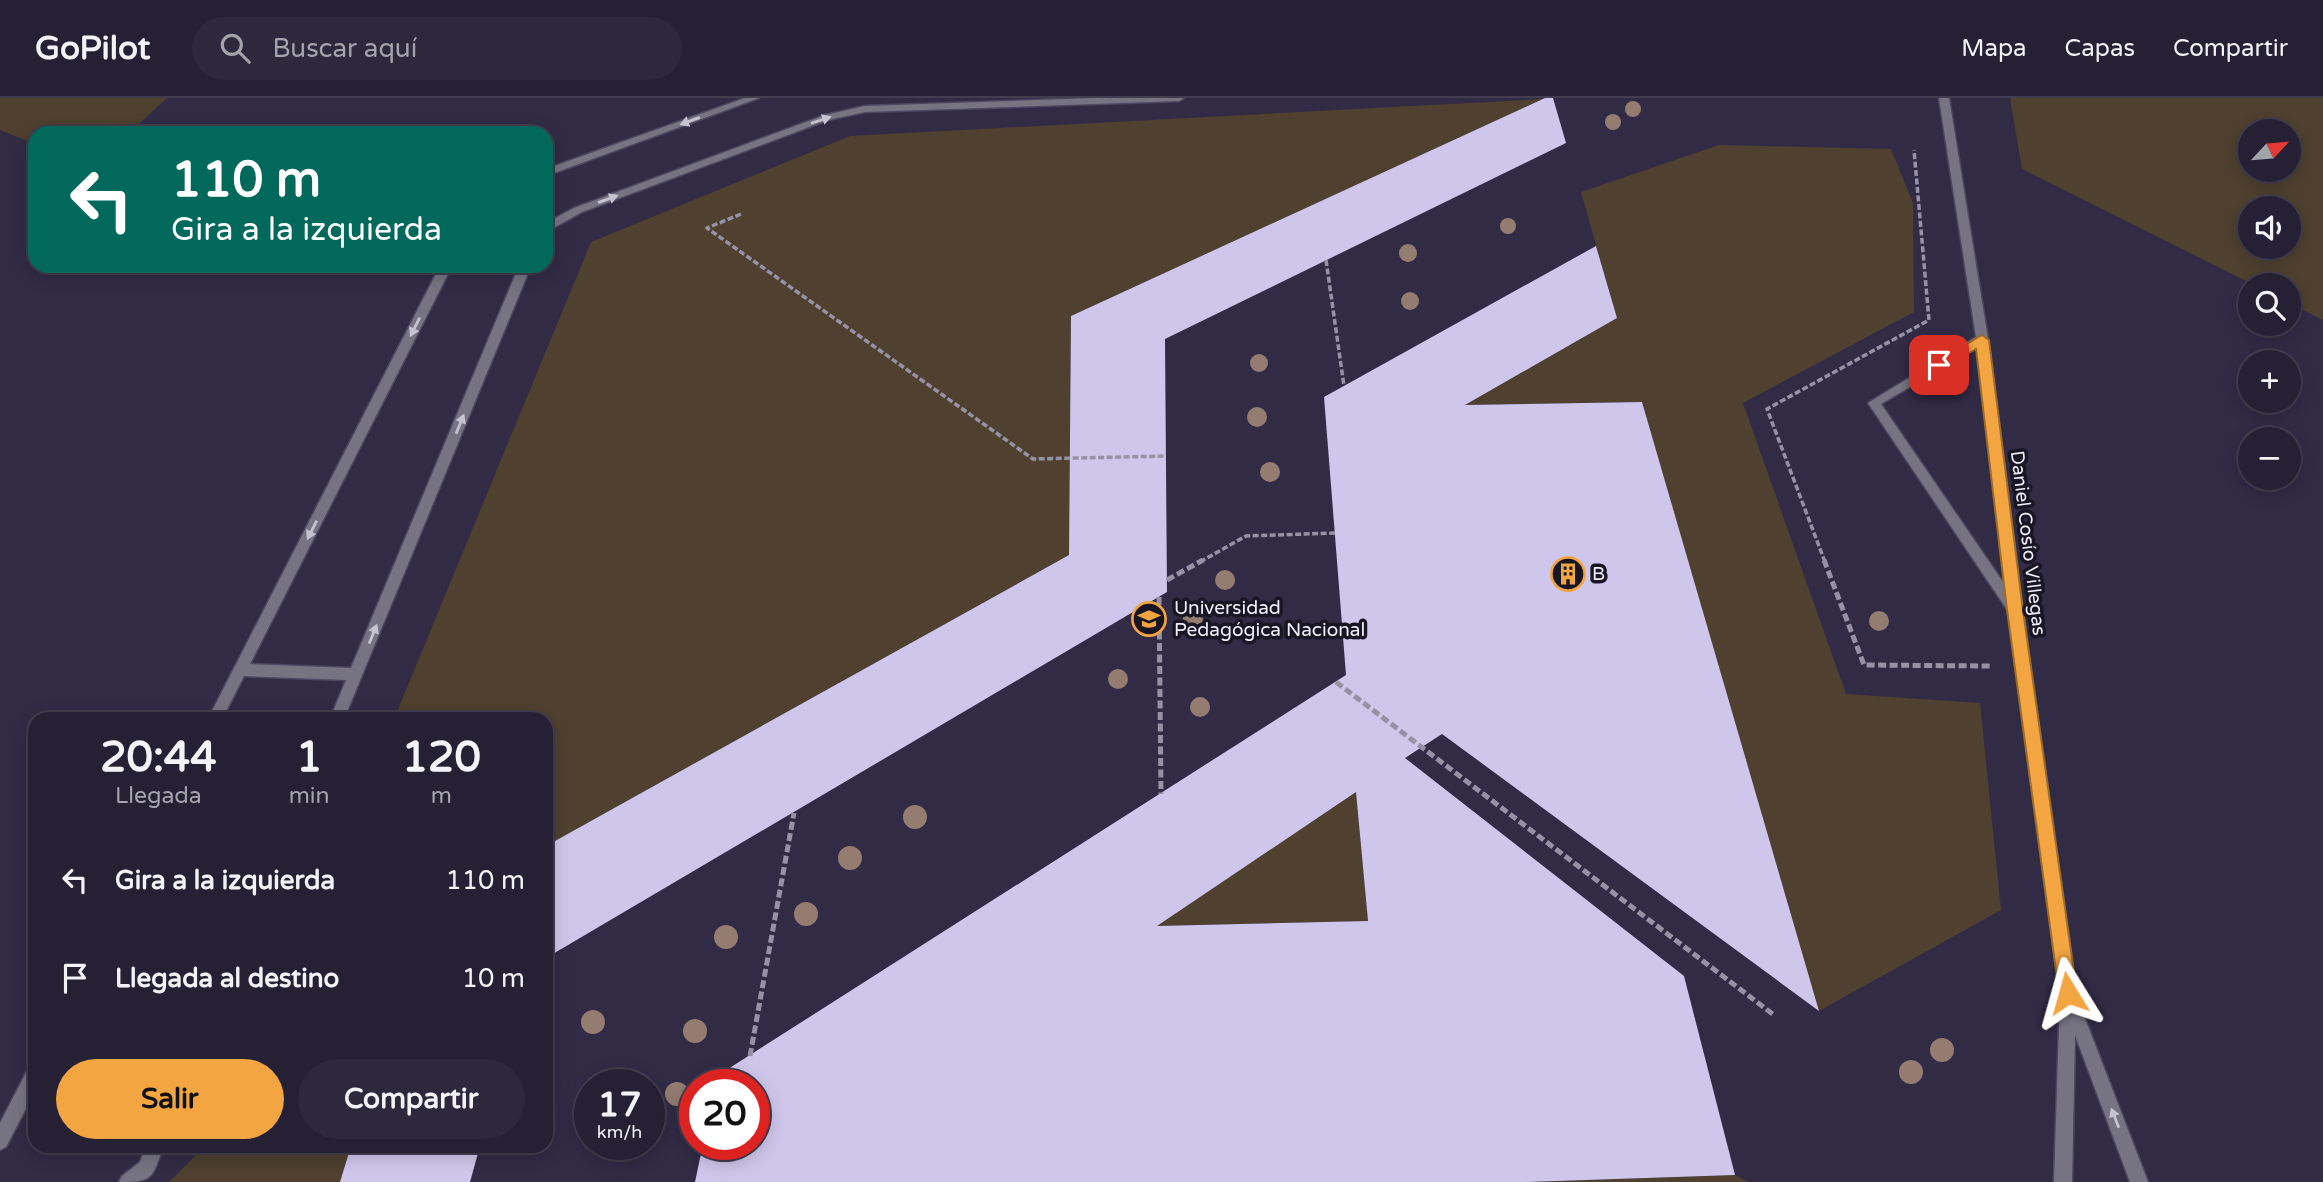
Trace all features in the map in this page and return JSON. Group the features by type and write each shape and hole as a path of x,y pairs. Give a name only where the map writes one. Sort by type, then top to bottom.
{"lane":[{"path":"553,170 754,98"},
{"path":"553,224 578,210 825,118 865,109 1179,98"},
{"name":"Daniel Cosío Villegas","path":"1944,98 1982,340 2015,610 2068,993 2063,1182"},
{"path":"219,712 442,273"},
{"path":"340,712 523,273"},
{"path":"1982,340 1874,403 2015,610"},
{"path":"241,670 356,674"},
{"name":"Daniel Cosío Villegas","path":"2068,993 2139,1182"},
{"path":"0,1141 28,1087"},
{"path":"128,1182 146,1168 152,1153"}],"path":[{"path":"741,214 707,228 1033,459 1166,456"},
{"path":"1326,260 1344,386"},
{"path":"1167,580 1247,536 1335,533"},
{"path":"1159,597 1161,793"},
{"path":"1336,682 1774,1015"},
{"path":"750,1056 794,813"}],"shaded area":[{"path":"0,98 167,98 137,126 28,126 28,141 0,130"},
{"path":"2010,98 2323,98 2323,320 2301,309 2301,273 2238,273 2238,277 2022,169"},
{"path":"1544,99 1071,316 1069,555 553,842 553,712 397,712 591,242 850,136"},
{"path":"1719,145 1891,149 1913,203 1914,312 1743,403 1846,694 1980,703 2001,910 1819,1011 1642,402 1465,405 1617,318 1581,192"},
{"path":"1356,792 1368,921 1157,926"},
{"path":"198,1153 349,1153 340,1182 169,1182"},
{"path":"1735,1175 1749,1182 1527,1182"}],"building":[{"path":"1545,98 1553,98 1566,143 1165,339 1167,592 553,954 553,842 1069,555 1071,316"},
{"path":"1596,246 1617,318 1465,405 1642,402 1819,1011 1442,734 1405,758 1684,976 1735,1175 1527,1182 695,1182 700,1160 770,1160 770,1069 728,1069 1346,675 1324,397","holes":["1356,792 1368,921 1157,926"]},
{"path":"349,1153 478,1153 470,1182 340,1182"}],"place":[{"name":"B","path":"1568,574"},
{"name":"Universidad Pedagógica Nacional","path":"1149,619"}],"route":[{"path":"1939,365 1982,340 2015,610 2068,993"}]}
